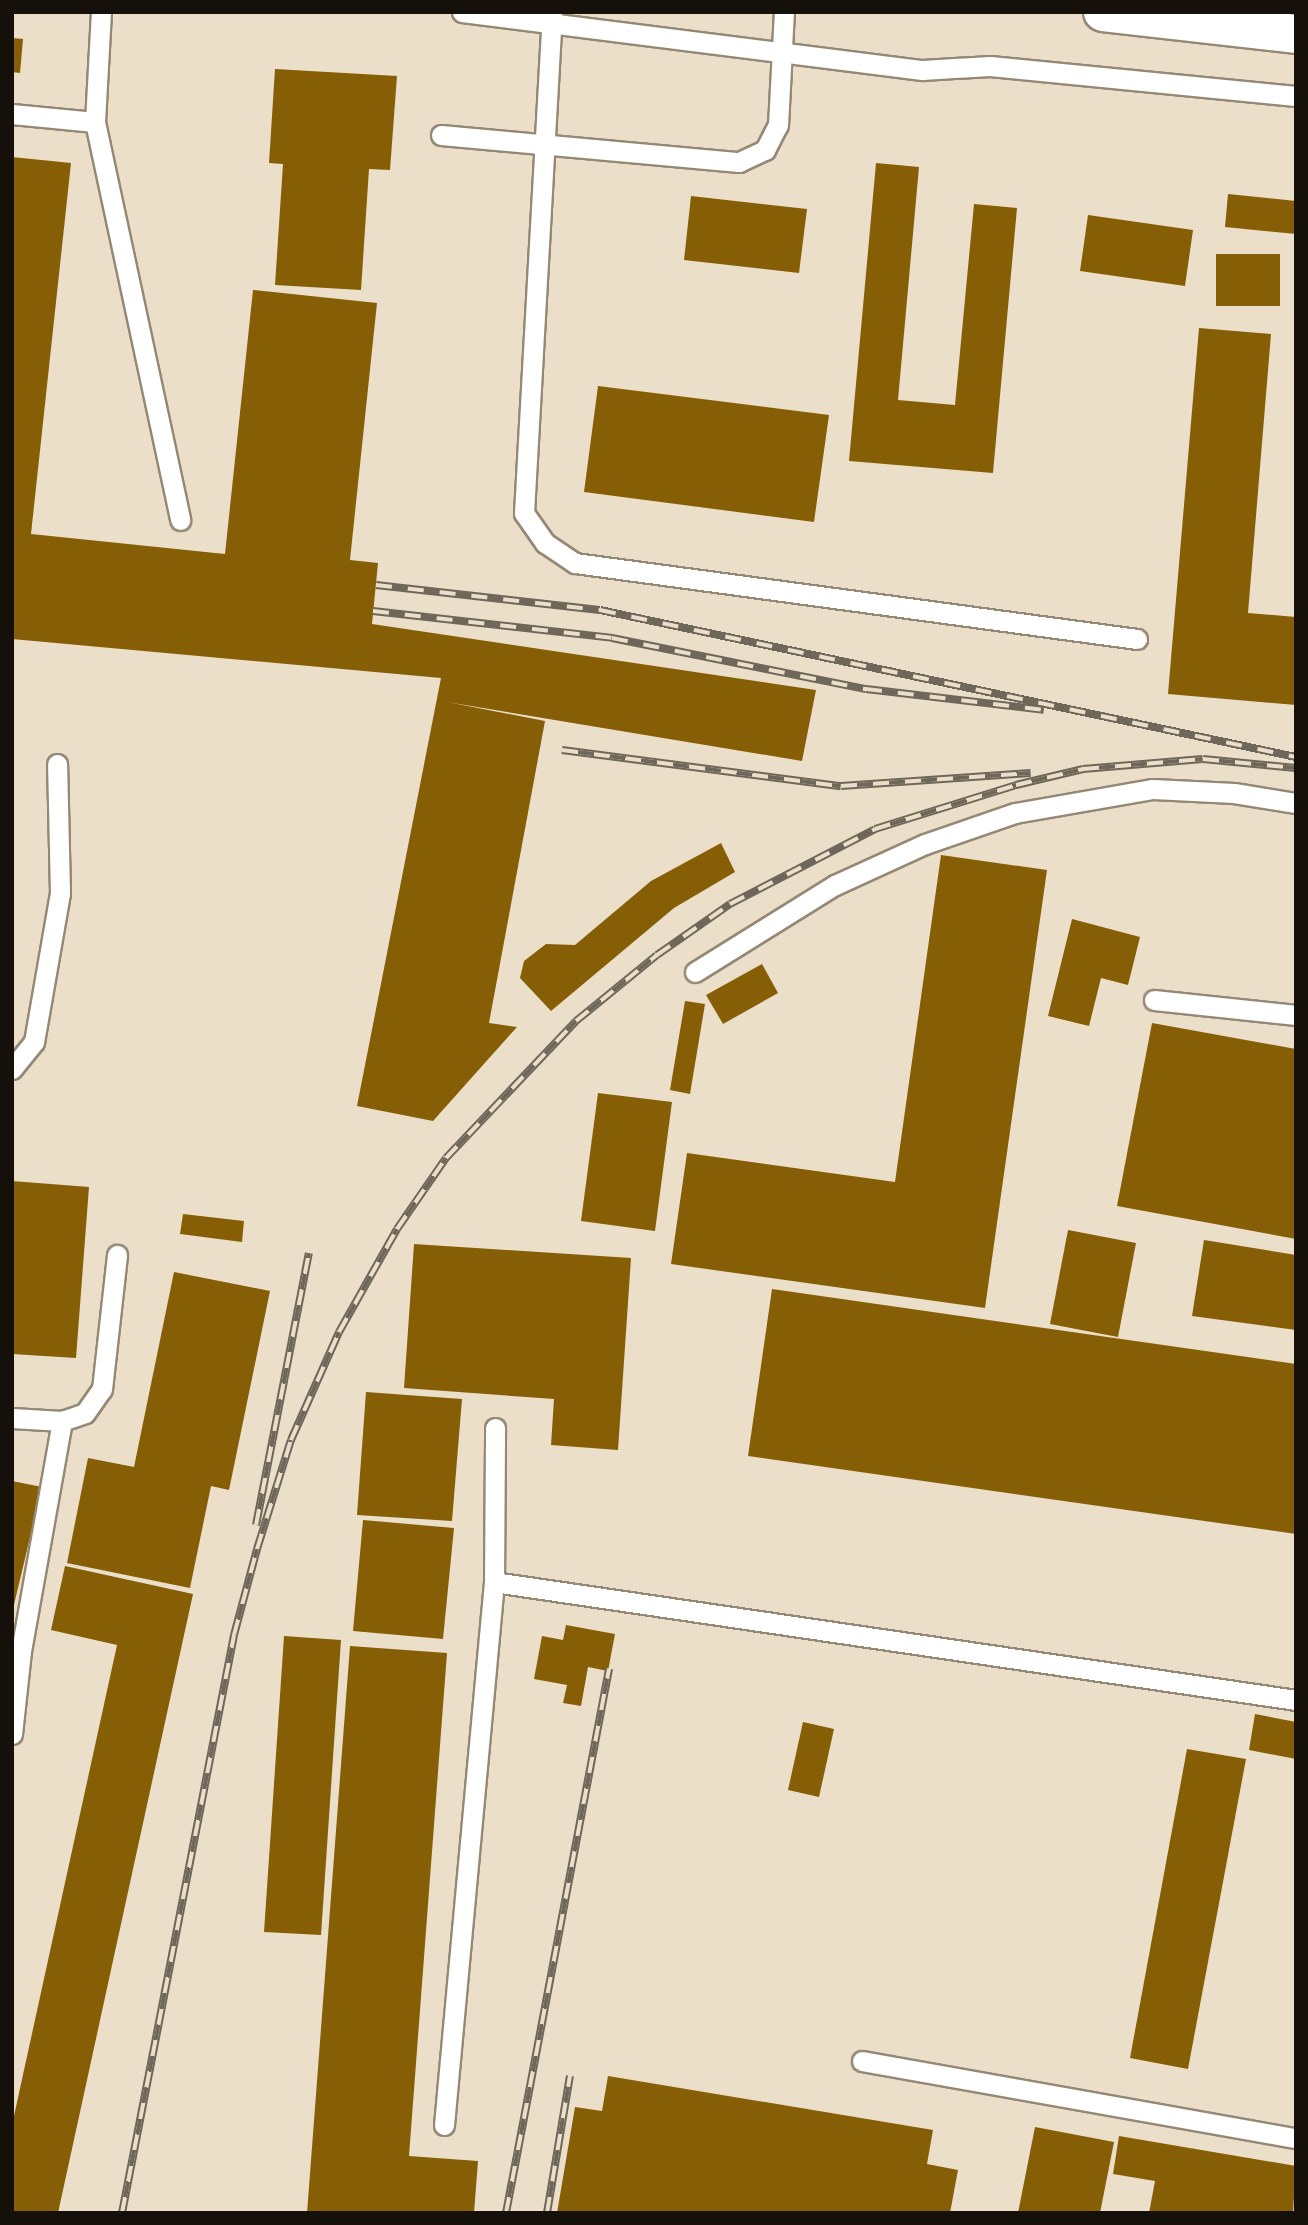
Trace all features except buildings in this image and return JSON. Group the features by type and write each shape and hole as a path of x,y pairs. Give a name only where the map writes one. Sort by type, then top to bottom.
{"street":[{"path":"1104,12 1296,34"}],"lane":[{"path":"101,12 95,122 180,520"},
{"path":"462,12 552,18 781,56 922,70 990,66 1296,96"},
{"path":"441,135 739,162 765,150 778,125 784,12"},
{"path":"552,18 548,143 524,513 545,543 575,563 1137,639"},
{"path":"12,114 95,122"},
{"path":"12,1069 34,1042 60,893 57,764"},
{"path":"695,972 835,885 925,844 1015,813 1153,789 1234,793 1296,803"},
{"path":"1154,1000 1296,1014"},
{"path":"12,1418 62,1421 85,1413 102,1389 117,1255"},
{"path":"12,1734 22,1651 62,1421"},
{"path":"444,2125 494,1582 495,1428"},
{"path":"494,1582 1296,1700"},
{"path":"862,2061 1296,2137"}],"railway":[{"path":"376,585 600,610 1296,757"},
{"path":"373,611 612,638 866,689 1044,710"},
{"path":"562,750 841,786 1031,773"},
{"path":"122,2213 234,1635 257,1549 291,1440 339,1332 397,1229 446,1158 576,1021 657,955 730,904 875,829 1016,785 1083,769 1203,759 1296,768"},
{"path":"256,1525 309,1253"},
{"path":"506,2213 609,1669"},
{"path":"547,2213 570,2076"}]}
